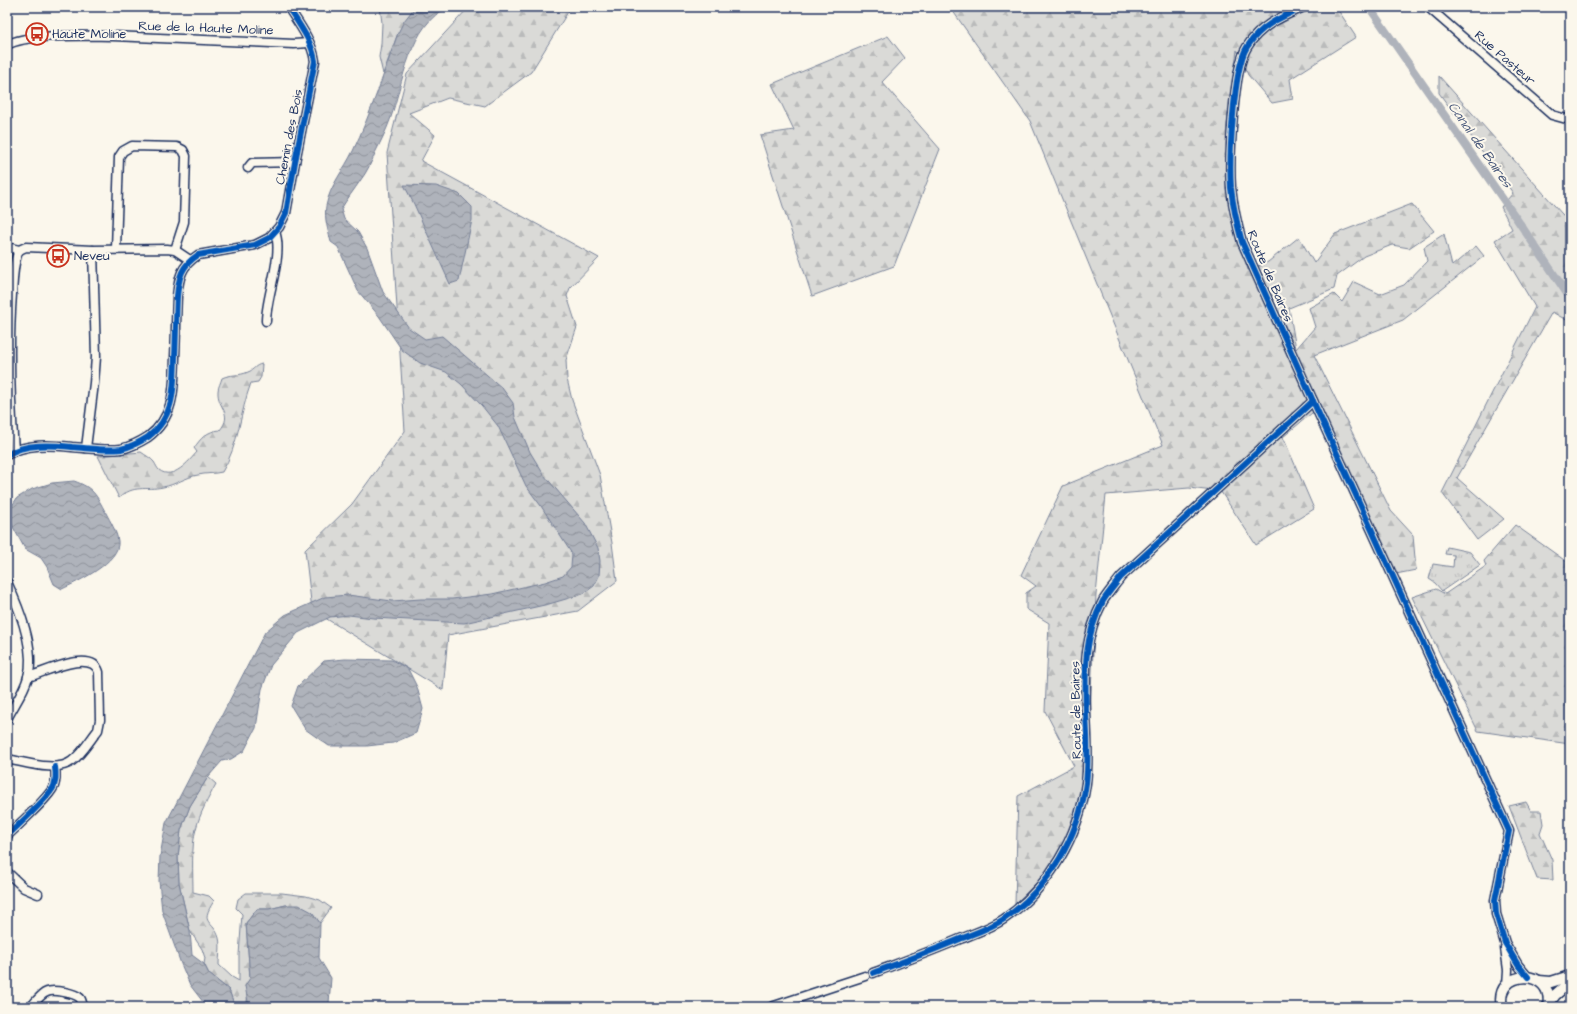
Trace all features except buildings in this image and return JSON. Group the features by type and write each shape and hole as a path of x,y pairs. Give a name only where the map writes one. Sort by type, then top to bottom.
{"main road":[{"path":"1502,1007 1501,996 1507,985 1515,978 1528,977 1539,981 1551,982 1570,976"},
{"path":"1539,981 1546,990 1548,1005"},
{"path":"1548,1005 1558,992 1570,982"}],"street":[{"name":"Chemin des Bois","path":"275,232 286,213 315,61 313,50 303,29 288,7"},
{"name":"Route de Baires","path":"1304,7 1274,20 1264,28 1247,47 1242,56 1234,116 1231,171 1237,226 1242,242 1306,387 1509,831 1495,907 1505,943"},
{"name":"Rue Pasteur","path":"1428,7 1552,116 1570,120"},
{"name":"Rue de la Haute Moline","path":"9,42 24,39 68,36 113,36 294,44 309,43"},
{"path":"116,249 119,157 123,151 132,146 139,146 177,147 183,150 186,156 184,222 175,250"},
{"name":"Chemin des Bois","path":"248,168 252,164 295,162"},
{"path":"190,260 175,250 93,250 26,247 19,250 16,255 13,281 9,356 10,452 38,446 120,449 129,447 154,433 170,409 174,391 179,280 184,267 190,260 198,255 255,244 269,238 275,232 278,240 275,270 268,298 266,321"},
{"path":"7,247 19,250"},
{"path":"86,448 96,357 93,250"},
{"name":"Route de Baires","path":"771,1007 869,974 984,930 1004,919 1025,901 1055,867 1074,830 1086,784 1085,660 1092,627 1103,600 1121,577 1313,401"},
{"path":"7,582 18,608 27,638 30,658 28,677 7,718"},
{"path":"7,760 55,768 65,765 72,761 98,730 100,718 99,672 98,668 94,664 89,662 81,662 68,664 28,677"},
{"path":"7,836 54,787 56,775 55,768"},
{"path":"7,872 24,888 38,894"},
{"path":"1505,943 1518,965 1528,977"},
{"path":"1505,943 1508,970 1507,985"},
{"path":"31,1007 43,994 55,991 76,995 81,999 83,1007"}],"green space":[{"path":"380,7 415,7 398,33 383,74 379,57 382,23"},
{"path":"469,7 571,7 531,72 485,106 448,98 409,113 435,135 421,161 599,258 570,288 567,296 577,327 566,360 567,379 572,400 600,475 617,581 578,611 448,635 443,690 312,610 305,550 352,504 405,431 387,153 407,74"},
{"path":"950,7 1336,7 1356,37 1290,79 1293,99 1272,103 1248,75 1237,50 1227,124 1229,205 1248,270 1268,262 1299,237 1314,263 1335,234 1412,204 1434,231 1409,248 1392,245 1364,256 1337,276 1334,289 1289,308 1296,349 1315,327 1309,308 1334,294 1342,302 1354,282 1380,294 1404,285 1427,261 1424,247 1444,234 1452,266 1476,246 1484,256 1403,320 1314,355 1391,511 1413,535 1416,570 1396,574 1318,408 1283,437 1314,509 1256,545 1221,492 1189,488 1106,495 1096,595 1086,788 1061,858 1015,904 1018,796 1074,766 1045,711 1049,623 1026,609 1026,593 1036,586 1021,575 1063,486 1163,445 1030,121"},
{"path":"888,36 905,58 882,82 940,149 894,266 812,296 760,135 794,130 772,84"},
{"path":"1439,76 1570,223 1570,322 1552,312 1457,478 1504,519 1477,540 1442,493 1535,307 1495,240 1512,229 1501,207 1513,193 1439,93"},
{"path":"262,364 261,377 258,382 251,383 236,440 228,462 222,472 201,474 163,487 135,489 119,498 98,456 141,452 150,458 159,470 164,473 175,472 185,465 197,452 194,448 202,438 208,433 220,430 224,424 224,410 218,397 218,388 222,378 245,373"},
{"path":"1515,525 1567,562 1570,560 1570,744 1478,731 1412,597 1436,589 1445,594 1486,566 1484,561"},
{"path":"1447,547 1470,552 1480,565 1442,591 1429,579 1433,564 1453,567 1454,555 1445,554"},
{"path":"208,777 216,784 202,812 194,836 193,892 209,896 214,901 207,914 207,919 217,932 219,938 219,965 232,977 239,981 242,914 236,908 238,899 246,893 282,893 306,896 320,900 331,908 320,923 312,912 286,905 269,909 257,909 246,923 250,978 247,1001 249,1007 235,1007 229,990 209,974 204,964 205,958 202,949 190,931 179,883 178,857 181,830 190,806"},
{"path":"1526,802 1531,811 1541,811 1543,824 1540,833 1552,860 1553,880 1537,879 1509,806"}],"water":[{"path":"415,7 449,7 436,15 425,27 416,41 409,56 395,106 385,132 363,178 341,209 344,219 358,232 367,248 383,292 409,328 425,339 442,336 502,388 513,403 515,417 530,452 544,475 585,523 598,548 600,561 599,576 594,586 583,594 549,604 464,623 373,618 349,615 330,617 298,633 271,665 262,689 256,728 244,751 231,759 222,761 208,777 190,806 181,830 178,857 179,883 190,931 192,955 204,964 209,974 229,990 235,1007 207,1007 190,985 162,911 159,881 160,856 166,823 265,632 285,615 325,597 348,595 392,601 452,599 492,594 545,582 563,576 571,567 572,554 541,506 526,486 498,426 482,406 461,384 446,372 420,363 402,350 379,316 358,291 338,247 331,242 326,215 328,198 360,137 398,33 404,21"},
{"path":"404,185 436,186 459,194 472,207 472,220 459,281 450,284"},
{"path":"74,481 86,486 97,497 113,527 118,541 117,549 106,564 78,582 62,589 54,584 47,567 41,558 25,549 13,527 8,512 17,498 32,489 52,483"},
{"path":"345,659 392,660 408,669 417,687 423,709 416,733 393,743 367,746 329,746 305,729 291,706 298,686 324,661"},
{"path":"286,905 299,905 312,912 320,923 319,958 331,978 330,1007 249,1007 245,986 250,978 246,923 257,909 269,909"}],"waterway":[{"name":"Canal de Baires","path":"1369,7 1570,298"}],"cycle path":[{"path":"7,455 22,448 38,446 103,450 121,449 148,437 157,429 163,420 168,411 173,390 177,296 180,278 184,268 198,255 255,245 269,238 279,227 286,213 315,61 308,40 301,26 288,7"},
{"path":"1304,7 1272,22 1265,27 1247,47 1242,58 1235,94 1231,136 1231,188 1237,222 1242,242 1313,401 1509,831 1495,900 1496,914 1505,943 1518,965 1528,977"},
{"path":"873,973 983,930 999,922 1035,892 1048,876 1069,841 1077,822 1082,803 1086,783 1088,748 1085,684 1087,656 1096,615 1103,601 1121,577 1313,401"},
{"path":"7,836 40,804 51,791 55,781 55,767"}],"place":[{"name":"Haute Moline","path":"37,34"},
{"name":"Neveu","path":"58,256"}]}
